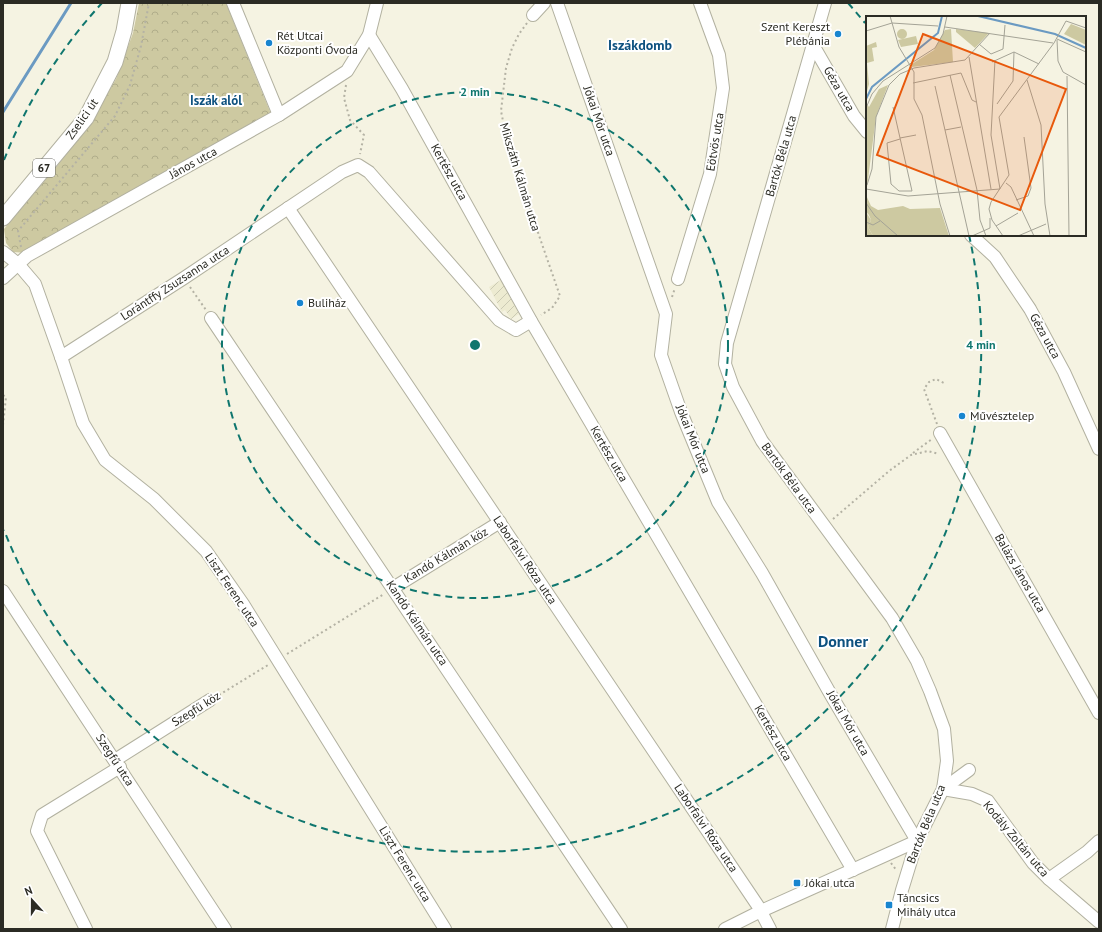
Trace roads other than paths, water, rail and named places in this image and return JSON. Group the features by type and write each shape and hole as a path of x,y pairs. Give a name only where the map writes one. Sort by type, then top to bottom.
{"main road":[{"name":"Zselici út","path":"3,218 86,118 115,62 124,31 129,3"}],"street":[{"path":"233,3 279,116"},
{"name":"János utca","path":"3,278 27,256 279,116 347,71 369,35 377,3"},
{"path":"533,15 544,3"},
{"name":"Jókai Mór utca","path":"557,3 666,314 661,355 681,412 718,502 762,573 831,695 917,841"},
{"name":"Eötvös utca","path":"678,280 710,174 723,88 719,55 700,3"},
{"name":"Bartók Béla utca","path":"825,3 728,343 725,364 733,387 762,441 792,484 892,618 917,661 944,728 947,761 943,789 917,841 892,929"},
{"name":"Kertész utca","path":"369,35 402,89 531,321 853,870"},
{"name":"Géza utca","path":"813,45 854,116 866,131"},
{"name":"Lorántffy Zsuzsanna utca","path":"61,357 184,278 342,172 358,165 369,172 499,320 516,330 531,321"},
{"name":"Laborfalvi Róza utca","path":"288,208 762,911 770,929"},
{"name":"Géza utca","path":"972,236 994,257 1030,309 1064,372 1099,449"},
{"path":"3,252 18,264"},
{"name":"Liszt Ferenc utca","path":"18,264 35,284 61,357 82,423 105,460 154,499 206,550 243,604 445,929"},
{"name":"Kandó Kálmán utca","path":"211,318 621,929"},
{"name":"Balázs János utca","path":"940,433 1099,712"},
{"name":"Kandó Kálmán köz","path":"393,588 500,522"},
{"name":"Szegfű utca","path":"3,591 226,929"},
{"name":"Szegfű köz","path":"86,929 37,831 42,815 210,700"},
{"path":"943,789 969,770"},
{"name":"Kodály Zoltán utca","path":"943,789 972,794 988,801 1033,863 1049,879 1099,922"},
{"path":"725,929 917,841"},
{"path":"1049,879 1087,852 1099,841"}],"waterway":[{"path":"3,112 71,3"}],"place":[{"name":"Szent Kereszt Plébánia","path":"838,34"},
{"name":"Rét Utcai Központi Óvoda","path":"269,43"},
{"name":"Buliház","path":"300,303"},
{"name":"Művésztelep","path":"962,416"},
{"name":"Jókai utca","path":"797,883"},
{"name":"Táncsics Mihály utca","path":"889,905"}],"district":[{"name":"Iszákdomb","path":"640,45"},
{"name":"Iszák alól","path":"216,100"},
{"name":"Donner","path":"843,641"}]}
